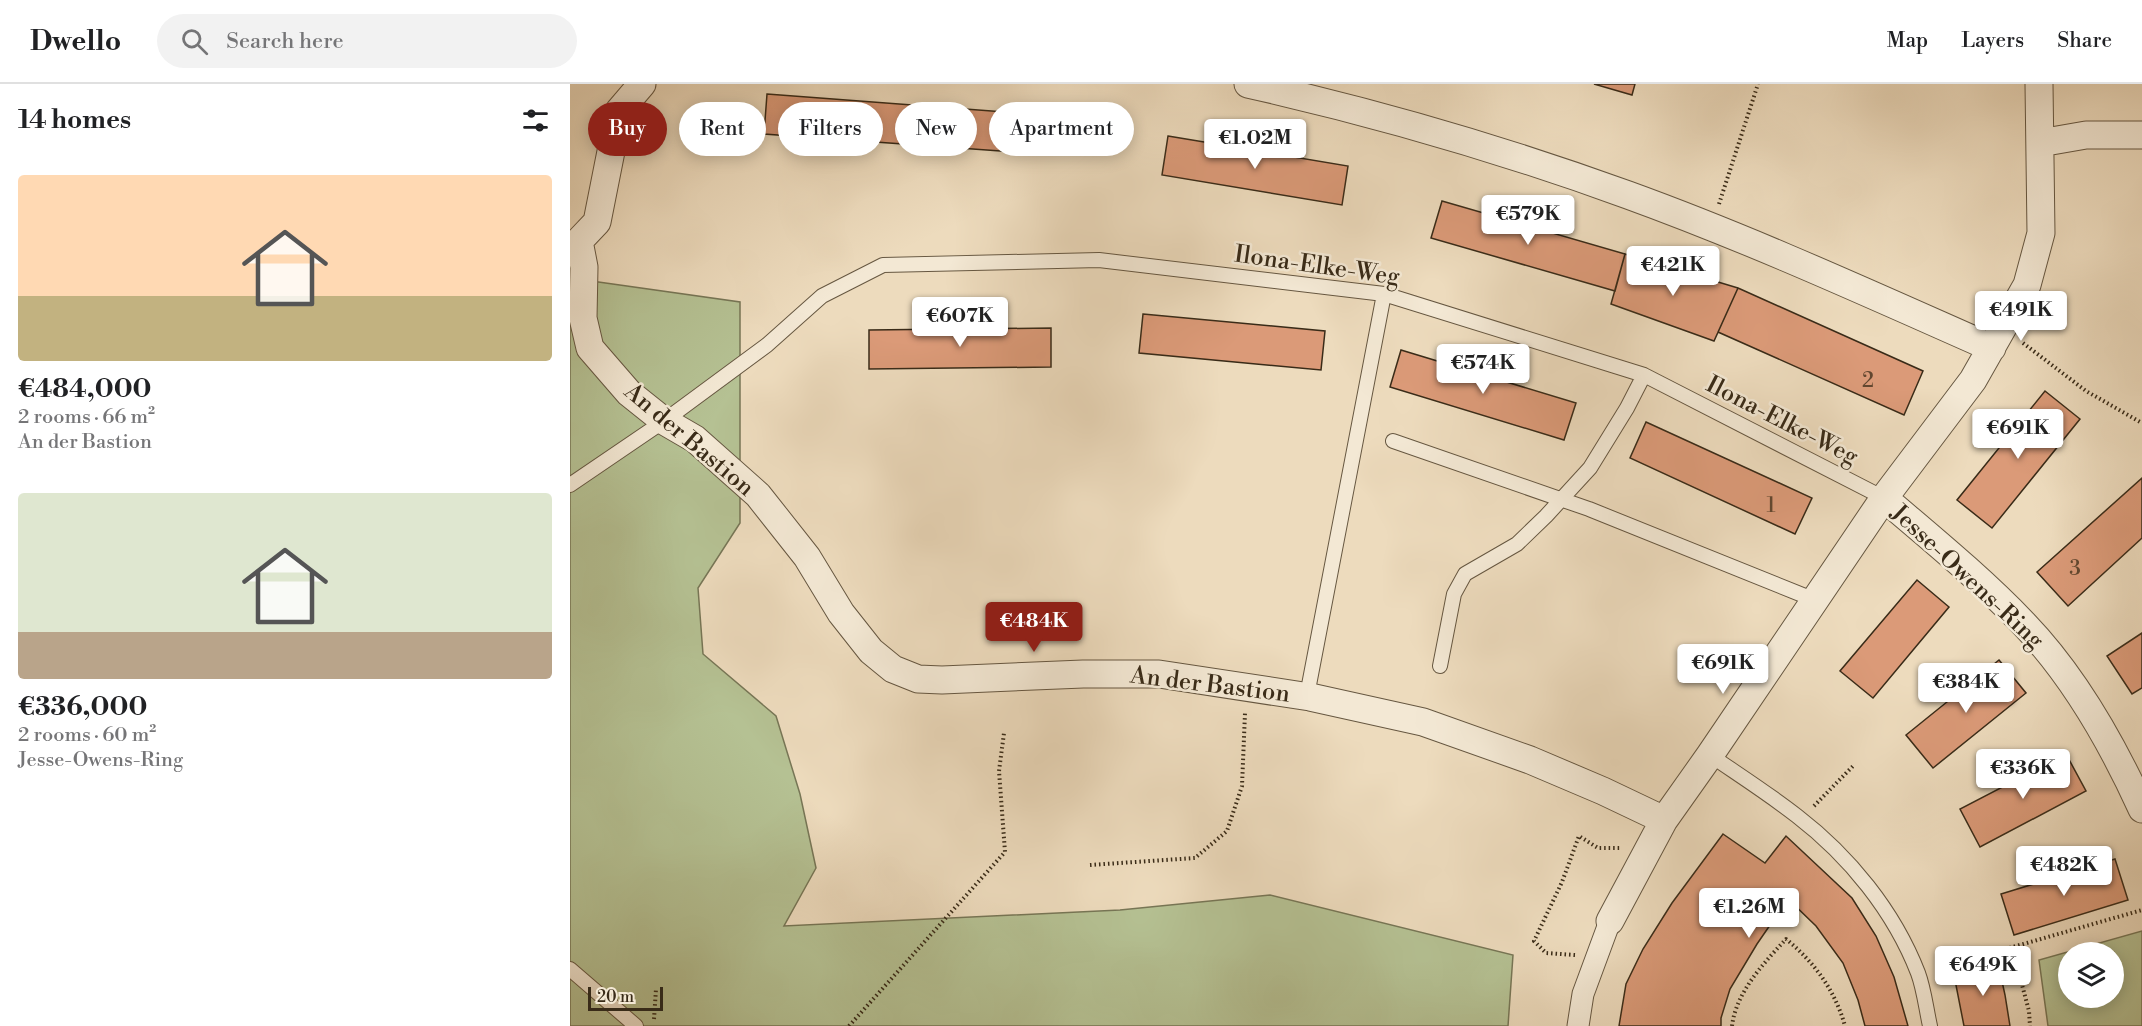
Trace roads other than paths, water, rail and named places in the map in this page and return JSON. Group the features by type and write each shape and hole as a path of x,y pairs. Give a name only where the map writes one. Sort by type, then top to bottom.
{"street":[{"path":"575,244 597,222 619,111 642,84"},
{"path":"1248,84 1340,105 1471,143 1627,195 1998,338"},
{"path":"1578,1026 1583,994 1610,921 1664,820 1710,756 1884,498 1973,380 2027,285 2041,233 2039,84"},
{"path":"2040,143 2086,135 2142,135"},
{"path":"2040,143 2142,147"},
{"name":"An der Bastion","path":"575,244 584,267 583,318 590,348 629,393 664,421 695,439 758,495 807,557 841,613 871,651 893,669 918,679 954,680 1083,674 1159,674 1310,697 1423,722 1530,760 1664,820"},
{"name":"Jesse-Owens-Ring","path":"1884,498 2025,624 2084,699 2122,765 2142,809"}],"lane":[{"name":"Ilona-Elke-Weg","path":"664,421 767,345 822,296 883,266 1099,260 1384,294 1644,375 1884,498"},
{"path":"1310,697 1309,685 1384,294"},
{"path":"1440,666 1454,594 1465,574 1517,544 1590,468 1627,408 1644,375"},
{"path":"570,485 664,421"},
{"path":"1394,441 1589,509 1815,600"},
{"path":"1710,756 1800,819 1832,846 1865,883 1905,944 1918,975 1930,1026"},
{"path":"570,969 636,1026"}]}
